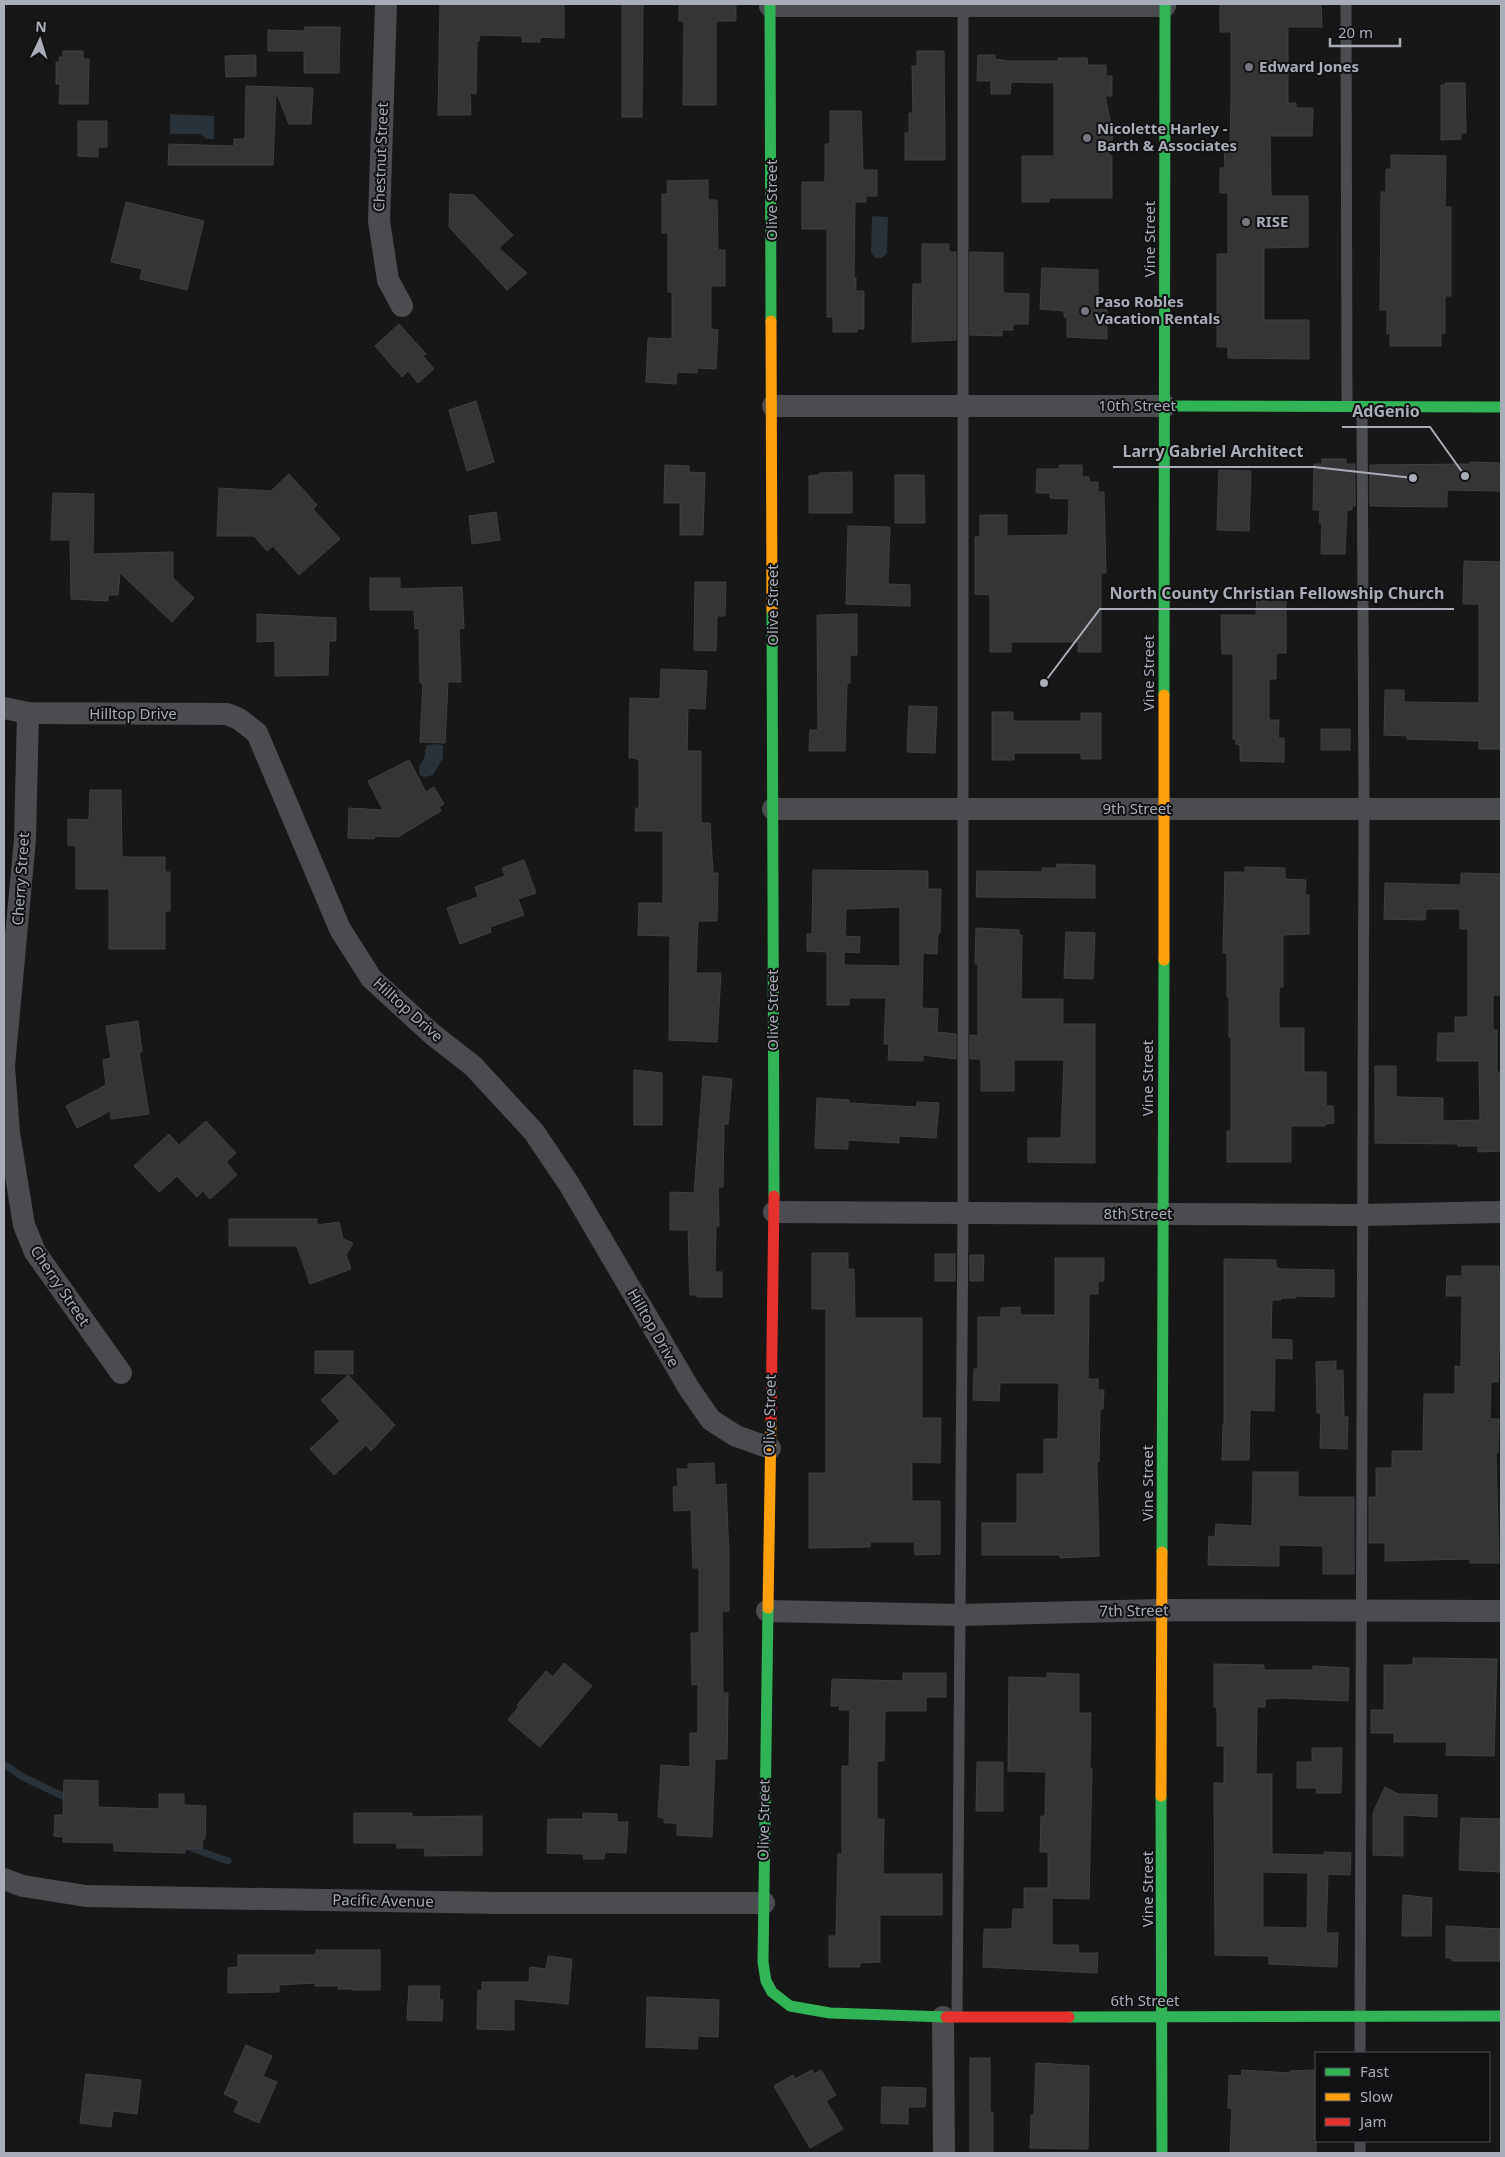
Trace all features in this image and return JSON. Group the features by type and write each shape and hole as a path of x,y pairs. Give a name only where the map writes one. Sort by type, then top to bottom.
{"street":[{"name":"Chestnut Street","path":"386,4 379,221 388,280 402,306"},
{"path":"770,5 1165,5"},
{"name":"Olive Street","path":"770,5 773,406 774,1212 763,1962 766,1981 772,1992 790,2006"},
{"name":"Vine Street","path":"1162,2153 1161,1610 1163,1510 1165,5"},
{"name":"10th Street","path":"773,406 1501,406"},
{"name":"Hilltop Drive","path":"4,708 28,713 227,714 239,719 257,734 340,929 371,978 432,1034 473,1066 534,1132 569,1184 690,1390 711,1420 736,1436 770,1448"},
{"name":"Cherry Street","path":"28,713 25,839 7,994 4,1066 9,1133 24,1226 40,1260 121,1373"},
{"name":"9th Street","path":"773,809 1501,809"},
{"name":"8th Street","path":"774,1212 1363,1215 1501,1212"},
{"name":"7th Street","path":"767,1610 960,1615 1161,1610 1501,1611"},
{"name":"Pacific Avenue","path":"4,1879 23,1886 86,1896 499,1903 764,1902"},
{"name":"6th Street","path":"790,2006 830,2014 950,2017 1501,2016"},
{"path":"944,2153 950,2017"}],"lane":[{"path":"1346,4 1347,406"},
{"path":"950,2017 960,1615 963,1213 964,5"},
{"path":"1360,2052 1364,809 1362,406"}],"shaded area":[{"path":"170,114 214,116 214,139 207,139 200,134 170,134"},
{"path":"872,216 888,217 887,253 882,258 875,258 871,252"},
{"path":"438,744 443,746 443,758 433,775 424,777 420,775 419,770 427,745"}],"building":[{"path":"440,4 564,4 564,38 540,37 540,42 522,42 522,36 479,35 479,41 477,41 476,94 470,93 471,115 438,115"},
{"path":"622,4 643,4 642,117 622,117"},
{"path":"679,4 736,4 736,21 716,21 716,105 683,105 684,21 679,21"},
{"path":"1220,4 1321,4 1322,27 1288,27 1288,103 1296,103 1296,108 1313,108 1312,136 1270,136 1271,196 1308,196 1308,247 1264,248 1264,320 1309,320 1309,359 1228,358 1228,347 1217,347 1217,254 1228,254 1228,193 1220,193 1220,168 1225,168 1224,144 1230,144 1231,96 1231,32 1220,32"},
{"path":"305,27 340,27 339,73 304,73 304,51 268,51 268,30 304,31"},
{"path":"63,51 83,51 83,59 89,59 88,104 59,104 60,84 56,84 56,62 59,63 59,57 63,57"},
{"path":"917,51 944,51 945,160 905,160 905,133 909,133 909,113 913,113 912,66 917,66"},
{"path":"256,55 256,76 226,77 225,56"},
{"path":"978,55 995,55 995,59 1008,61 1058,61 1058,58 1087,58 1088,65 1106,65 1106,76 1112,76 1112,96 1105,96 1113,134 1109,155 1112,156 1112,198 1049,198 1049,202 1022,202 1022,156 1054,156 1054,83 1011,82 1010,94 991,94 991,81 977,81"},
{"path":"1445,83 1465,83 1466,133 1461,133 1461,139 1441,140 1441,85 1445,86"},
{"path":"246,86 313,88 311,124 289,124 276,92 273,165 168,165 169,144 234,146 234,139 245,139"},
{"path":"830,111 861,111 863,170 877,170 877,196 866,196 866,202 855,202 854,278 856,278 856,291 864,291 864,329 857,329 857,332 833,332 833,317 827,317 827,229 802,229 802,182 825,182 825,144 830,144"},
{"path":"78,121 107,121 107,147 98,147 98,157 78,156"},
{"path":"1391,155 1446,156 1445,207 1451,207 1451,296 1445,296 1445,333 1441,334 1441,346 1390,346 1390,333 1387,334 1387,310 1380,310 1381,192 1386,192 1386,169 1391,169"},
{"path":"708,180 708,200 717,200 718,250 725,250 725,286 711,286 711,329 718,330 716,369 697,368 697,373 677,372 676,384 646,382 648,338 672,339 672,292 668,292 668,233 662,233 662,194 668,194 667,181"},
{"path":"450,194 474,195 513,235 499,248 527,273 507,290 449,227"},
{"path":"126,202 204,221 187,290 140,279 142,269 111,262"},
{"path":"922,244 949,244 949,252 956,252 956,340 912,342 913,284 922,284"},
{"path":"970,252 1003,253 1003,293 1029,294 1028,324 1013,324 1013,330 1002,330 1002,336 970,335"},
{"path":"1042,268 1098,270 1098,309 1107,310 1107,339 1067,337 1067,317 1064,317 1064,311 1040,309"},
{"path":"399,324 426,354 423,356 434,369 418,383 408,371 402,377 375,346"},
{"path":"476,401 494,462 467,471 449,410"},
{"path":"1322,459 1346,459 1346,464 1355,464 1355,506 1352,506 1352,510 1347,510 1345,554 1321,554 1322,523 1319,523 1320,510 1313,510 1314,464 1322,464"},
{"path":"1470,462 1499,463 1499,466 1501,466 1501,491 1447,490 1447,507 1370,506 1370,465 1470,464"},
{"path":"665,465 689,466 689,472 705,473 703,535 680,535 680,503 664,503"},
{"path":"1059,465 1082,465 1082,477 1089,477 1089,482 1098,482 1098,492 1104,492 1106,573 1101,573 1101,652 1078,652 1078,642 1011,642 1011,652 990,652 990,595 975,594 975,537 980,537 980,515 1007,515 1007,536 1068,535 1069,499 1050,498 1050,493 1036,493 1037,469 1059,469"},
{"path":"1219,470 1251,471 1249,531 1217,530"},
{"path":"852,472 852,513 809,513 809,476 820,473"},
{"path":"289,474 317,505 313,509 340,539 299,575 273,546 267,551 254,536 217,536 219,488 271,491"},
{"path":"895,475 924,475 925,523 895,523"},
{"path":"53,493 94,494 93,554 173,552 173,578 194,598 172,622 120,573 118,595 108,595 108,601 71,599 70,540 51,540"},
{"path":"496,512 500,540 472,544 469,516"},
{"path":"848,526 890,527 888,584 910,585 910,606 846,604"},
{"path":"1464,561 1501,562 1501,749 1479,749 1479,741 1407,739 1407,736 1384,735 1385,690 1404,690 1404,702 1479,703 1479,604 1463,604"},
{"path":"370,578 400,578 400,589 462,587 464,628 459,629 461,682 448,682 445,743 420,742 423,683 420,683 419,628 415,629 414,610 370,610"},
{"path":"695,582 726,582 725,616 717,616 716,651 694,650"},
{"path":"1257,589 1286,589 1286,653 1276,653 1276,679 1269,679 1269,720 1279,720 1278,738 1284,738 1284,762 1240,761 1240,745 1236,744 1236,739 1233,739 1233,654 1222,654 1221,615 1256,615"},
{"path":"257,614 336,618 336,641 329,641 328,675 275,676 275,641 257,642"},
{"path":"857,614 857,655 850,655 850,683 847,683 845,751 809,751 810,730 818,730 817,615"},
{"path":"661,669 707,671 705,709 688,708 687,751 701,751 701,823 710,823 713,873 718,873 717,921 698,921 696,973 721,973 717,1042 669,1040 670,936 638,935 639,903 663,903 663,831 635,831 636,808 639,808 639,760 629,758 630,698 660,699"},
{"path":"909,706 937,707 935,753 907,752"},
{"path":"992,712 1013,712 1013,721 1081,721 1081,713 1101,713 1101,759 1081,759 1081,753 1014,753 1014,760 992,760"},
{"path":"1321,729 1350,729 1350,750 1321,750"},
{"path":"409,760 426,792 434,787 444,804 439,807 441,811 398,837 375,836 374,839 348,838 349,808 383,810 368,781"},
{"path":"90,790 121,790 122,857 165,857 165,872 170,872 170,911 165,911 165,949 109,949 109,889 76,889 76,846 68,845 68,819 89,820"},
{"path":"524,860 536,893 518,899 524,915 490,927 491,932 460,944 447,908 478,897 475,887 505,876 502,868"},
{"path":"1057,864 1095,865 1095,898 976,897 977,871 1042,872 1042,868 1056,868"},
{"path":"1245,867 1285,868 1285,879 1306,880 1305,895 1309,895 1309,934 1283,935 1283,987 1279,987 1279,1028 1304,1028 1304,1072 1326,1072 1326,1106 1333,1106 1334,1123 1325,1124 1325,1126 1291,1126 1291,1162 1227,1162 1227,1131 1231,1131 1231,1037 1229,1037 1229,997 1227,997 1227,953 1223,953 1225,872 1245,872"},
{"path":"813,870 928,871 928,889 941,889 940,933 938,933 937,954 923,953 922,1008 938,1009 937,1032 956,1034 956,1059 923,1055 923,1061 888,1060 889,1044 884,1044 886,998 849,998 849,1005 827,1005 827,952 807,951 807,934 812,934","holes":["900,907 900,966 844,965 844,952 859,953 860,937 845,936 846,909"]},
{"path":"1461,873 1501,874 1501,995 1493,995 1493,1030 1497,1030 1497,1072 1501,1072 1501,1151 1478,1152 1478,1146 1458,1146 1458,1144 1375,1143 1375,1066 1396,1066 1396,1097 1443,1098 1443,1121 1480,1120 1479,1061 1437,1061 1438,1033 1455,1033 1455,1017 1468,1017 1468,929 1460,929 1460,909 1426,909 1425,920 1384,919 1385,883 1461,885"},
{"path":"976,928 1019,930 1019,935 1022,935 1021,999 1063,999 1063,1024 1095,1024 1095,1163 1028,1162 1028,1138 1061,1138 1064,1060 1014,1060 1014,1091 981,1091 981,1059 970,1059 970,1035 978,1036 978,964 975,964"},
{"path":"1066,932 1095,933 1093,979 1064,978"},
{"path":"138,1021 142,1052 139,1052 149,1114 111,1119 110,1111 77,1128 66,1106 106,1085 103,1060 111,1058 106,1026"},
{"path":"634,1070 662,1073 662,1125 634,1125"},
{"path":"703,1076 732,1079 728,1124 724,1124 723,1187 718,1187 719,1226 716,1226 715,1272 722,1272 722,1297 697,1297 697,1295 690,1295 688,1230 670,1230 670,1192 694,1193"},
{"path":"817,1098 849,1100 849,1103 917,1107 917,1102 939,1103 936,1138 899,1136 899,1143 848,1140 848,1149 815,1148"},
{"path":"206,1121 236,1153 226,1162 237,1175 210,1199 203,1191 197,1197 177,1176 159,1192 134,1166 169,1134 179,1145"},
{"path":"229,1219 317,1219 317,1225 339,1222 343,1239 353,1243 346,1255 351,1269 310,1284 297,1246 229,1246"},
{"path":"812,1253 848,1253 848,1269 854,1269 855,1318 922,1318 922,1418 941,1418 940,1463 912,1462 912,1501 940,1501 940,1554 915,1555 914,1542 870,1542 870,1547 809,1548 809,1473 826,1473 826,1309 812,1309"},
{"path":"935,1254 955,1254 955,1281 935,1281"},
{"path":"970,1255 984,1255 983,1281 970,1281"},
{"path":"1055,1258 1104,1258 1104,1281 1098,1281 1098,1294 1089,1294 1088,1379 1098,1379 1098,1390 1104,1390 1103,1409 1100,1409 1099,1462 1097,1462 1099,1556 1060,1558 1060,1555 982,1555 982,1523 1017,1523 1017,1474 1044,1474 1044,1439 1058,1439 1059,1383 1000,1383 999,1401 973,1400 974,1369 978,1369 978,1317 1001,1317 1001,1308 1020,1307 1020,1315 1055,1315"},
{"path":"1224,1259 1276,1260 1276,1267 1281,1269 1334,1270 1334,1297 1296,1296 1296,1298 1272,1300 1271,1339 1292,1340 1292,1359 1275,1358 1274,1411 1250,1410 1249,1460 1222,1460 1224,1424"},
{"path":"1462,1266 1499,1266 1499,1274 1501,1274 1501,1349 1499,1349 1498,1382 1491,1382 1490,1419 1499,1419 1498,1453 1496,1453 1499,1563 1470,1563 1470,1559 1385,1561 1385,1543 1369,1543 1369,1497 1376,1497 1376,1468 1392,1468 1392,1451 1423,1451 1424,1394 1455,1394 1455,1366 1461,1367 1462,1296 1446,1296 1447,1276 1462,1276"},
{"path":"315,1351 353,1351 353,1374 315,1373"},
{"path":"1336,1361 1336,1371 1343,1370 1344,1417 1348,1417 1347,1449 1320,1448 1321,1413 1317,1413 1316,1362"},
{"path":"348,1375 395,1425 371,1451 366,1445 334,1475 310,1449 340,1421 321,1400"},
{"path":"714,1463 715,1485 726,1484 729,1611 722,1611 723,1693 728,1693 727,1759 715,1759 712,1837 677,1835 677,1823 664,1823 664,1818 658,1817 661,1765 690,1767 690,1733 698,1733 698,1684 692,1685 691,1633 699,1633 699,1568 693,1568 691,1510 674,1511 673,1487 678,1486 677,1469 688,1469 688,1464"},
{"path":"1253,1472 1298,1472 1298,1497 1354,1497 1354,1574 1323,1574 1323,1546 1279,1545 1279,1566 1208,1565 1209,1536 1215,1537 1216,1524 1252,1526"},
{"path":"1413,1658 1497,1659 1494,1756 1446,1755 1447,1742 1394,1742 1394,1733 1371,1733 1371,1710 1384,1710 1384,1665 1413,1665"},
{"path":"564,1663 592,1686 540,1747 508,1720 519,1706 517,1705 546,1671 553,1677"},
{"path":"1214,1664 1264,1665 1264,1670 1313,1670 1313,1666 1349,1668 1348,1701 1265,1699 1265,1707 1257,1707 1256,1774 1272,1774 1272,1854 1324,1855 1324,1852 1351,1853 1350,1875 1328,1874 1326,1933 1338,1933 1337,1967 1269,1964 1269,1956 1215,1955 1214,1783 1224,1783 1224,1746 1217,1746 1217,1707 1214,1707","holes":["1263,1872 1308,1873 1307,1928 1263,1927"]},
{"path":"903,1673 946,1673 946,1697 926,1697 926,1711 885,1711 884,1761 877,1761 877,1819 884,1819 883,1874 942,1874 942,1915 880,1915 880,1962 860,1963 860,1967 829,1967 829,1936 836,1936 838,1854 842,1854 842,1766 849,1766 850,1710 839,1710 840,1706 831,1706 832,1679 903,1681"},
{"path":"1047,1673 1079,1674 1079,1713 1091,1713 1090,1769 1092,1769 1089,1899 1052,1898 1052,1945 1078,1945 1079,1953 1098,1953 1097,1973 983,1967 984,1929 1012,1929 1013,1909 1024,1909 1024,1888 1048,1888 1048,1852 1040,1852 1041,1816 1045,1816 1046,1772 1008,1771 1009,1677 1047,1678"},
{"path":"1312,1748 1342,1748 1341,1793 1316,1793 1317,1788 1297,1788 1297,1762 1312,1762"},
{"path":"977,1762 1003,1762 1003,1811 976,1811"},
{"path":"64,1780 98,1781 98,1807 159,1809 159,1794 184,1794 184,1805 206,1806 205,1839 203,1839 202,1849 185,1848 185,1853 114,1851 114,1843 63,1842 63,1837 54,1836 55,1815 63,1815"},
{"path":"1385,1787 1398,1794 1437,1795 1437,1817 1403,1815 1403,1856 1373,1855 1373,1813"},
{"path":"354,1813 412,1813 412,1817 482,1816 482,1855 425,1856 424,1848 397,1848 397,1843 354,1843"},
{"path":"583,1813 617,1814 617,1822 628,1822 626,1853 605,1852 604,1859 583,1859 584,1854 547,1853 548,1819 583,1819"},
{"path":"1461,1818 1501,1819 1500,1872 1459,1870"},
{"path":"1403,1895 1432,1898 1431,1936 1402,1936"},
{"path":"1446,1926 1500,1929 1500,1961 1452,1961 1452,1958 1446,1958"},
{"path":"316,1950 380,1950 380,1990 338,1989 338,1986 315,1986 315,1983 279,1985 279,1992 228,1993 228,1968 238,1967 238,1955 316,1955"},
{"path":"548,1956 572,1959 568,2004 514,1999 514,2030 477,2029 478,1990 482,1991 482,1982 529,1982 530,1967 546,1969"},
{"path":"409,1986 440,1986 439,2000 443,2000 442,2021 407,2020"},
{"path":"647,1997 719,2000 718,2037 698,2036 697,2049 646,2047"},
{"path":"246,2045 272,2056 263,2076 277,2082 259,2123 234,2112 239,2101 224,2094"},
{"path":"970,2058 990,2058 990,2112 993,2112 993,2153 970,2153"},
{"path":"1036,2063 1089,2066 1088,2149 1030,2148 1031,2115 1034,2115"},
{"path":"812,2070 814,2074 821,2070 836,2095 826,2101 843,2129 810,2148 774,2086 793,2075 795,2079"},
{"path":"1242,2070 1290,2073 1290,2071 1315,2070 1316,2153 1230,2153 1232,2108 1228,2108 1229,2075 1241,2076"},
{"path":"86,2074 141,2080 137,2114 113,2111 111,2127 80,2123"},
{"path":"882,2087 926,2088 925,2107 908,2107 908,2124 881,2123"}],"waterway":[{"path":"4,1764 21,1776 71,1800"},
{"path":"186,1846 228,1861"}],"traffic: fast":[{"path":"770,4 771,321"},
{"path":"1164,695 1165,4"},
{"path":"1165,406 1501,407"},
{"path":"772,610 774,1196"},
{"path":"1162,1552 1164,960"},
{"path":"768,1608 763,1962 766,1981 772,1992 790,2006 830,2013 946,2017"},
{"path":"1161,1796 1162,2153"},
{"path":"1069,2017 1501,2016"}],"traffic: slow":[{"path":"771,321 772,610"},
{"path":"1164,695 1164,960"},
{"path":"768,1608 771,1422"},
{"path":"1161,1796 1162,1552"}],"traffic: jam":[{"path":"771,1422 774,1196"},
{"path":"946,2017 1069,2017"}],"place":[{"name":"Edward Jones","path":"1249,67"},
{"name":"Nicolette Harley - Barth & Associates","path":"1087,138"},
{"name":"RISE","path":"1246,222"},
{"name":"Paso Robles Vacation Rentals","path":"1085,311"},
{"name":"AdGenio","path":"1465,476"},
{"name":"Larry Gabriel Architect","path":"1413,478"},
{"name":"North County Christian Fellowship Church","path":"1044,683"}]}
